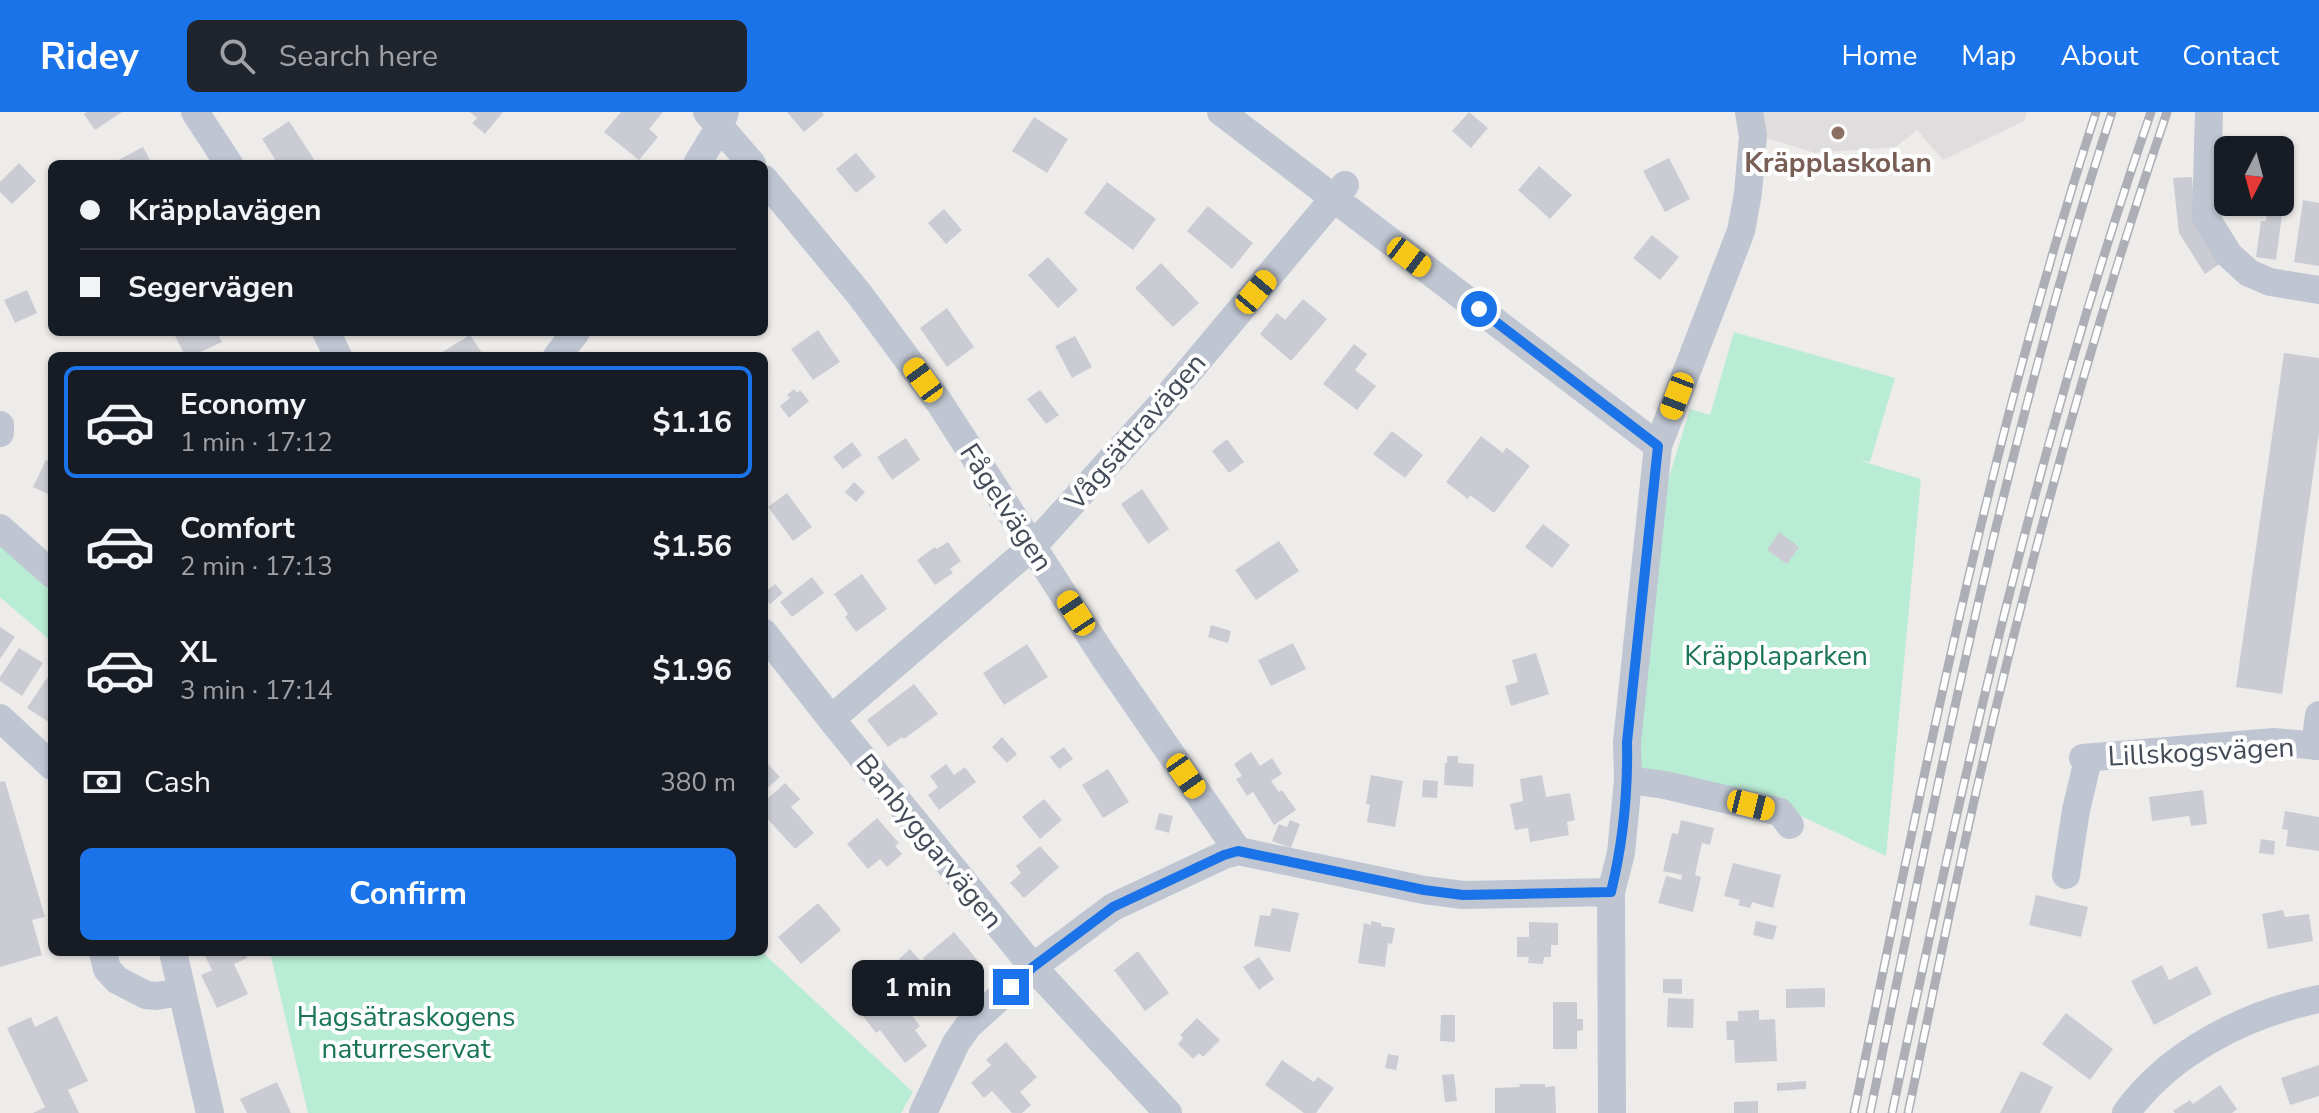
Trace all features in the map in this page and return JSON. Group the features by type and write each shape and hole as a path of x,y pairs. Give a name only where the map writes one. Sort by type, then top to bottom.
{"street":[{"path":"195,112 226,160"},
{"path":"1221,112 1339,192 1658,446"},
{"path":"1612,1113 1611,892 1621,853 1628,780 1627,742 1658,446 1741,231 1753,136 1749,112"},
{"path":"2209,112 2206,218 2229,255 2249,273 2270,282 2319,290"},
{"path":"699,160 717,117"},
{"path":"717,117 749,160"},
{"name":"Fågelvägen","path":"768,184 860,295 942,407 1104,657 1238,851"},
{"name":"Vågsättravägen","path":"831,719 1033,546 1159,407 1339,192"},
{"path":"560,352 573,336"},
{"path":"0,425 0,433"},
{"path":"0,528 48,570"},
{"name":"Banbyggarvägen","path":"768,638 1033,967 1168,1113"},
{"path":"2317,746 2319,715"},
{"path":"0,718 48,762"},
{"name":"Lillskogsvägen","path":"2066,875 2087,764 2083,758 2274,742 2317,746"},
{"path":"1628,780 1665,785 1780,812 1790,825"},
{"path":"923,1113 956,1043 968,1026 1033,967 1113,907 1224,855 1238,851 1424,890 1463,895 1611,892"},
{"path":"104,956 107,969 117,980 146,995 182,992"},
{"path":"174,956 210,1113"},
{"path":"2126,1113 2154,1080 2176,1061 2236,1027 2319,999"}],"shaded area":[{"name":"Kräpplaskolan","path":"1762,112 2027,112 2024,121 1943,160 1917,130 1896,147 1815,153 1763,137"}],"green space":[{"name":"Kräpplaparken","path":"1734,332 1895,378 1870,462 1858,460 1921,479 1886,856 1799,815 1634,768 1666,487 1690,409 1710,415"},
{"path":"0,531 48,577 48,639 0,597"},
{"name":"Hagsätraskogens naturreservat","path":"271,956 766,956 913,1092 901,1113 308,1113"}],"building":[{"path":"122,112 95,130 84,114"},
{"path":"470,112 503,112 485,134 472,123 477,118"},
{"path":"621,112 663,112 649,129 658,137 639,160 604,132"},
{"path":"787,112 822,112 824,115 804,132"},
{"path":"1469,112 1488,128 1471,148 1452,131"},
{"path":"1034,117 1068,139 1047,173 1012,151"},
{"path":"289,121 314,160 275,160 262,139"},
{"path":"143,147 150,160 119,160"},
{"path":"856,153 876,177 856,193 836,169"},
{"path":"1669,158 1690,199 1665,212 1643,171"},
{"path":"19,163 36,181 12,204 0,192 0,182"},
{"path":"1539,166 1572,195 1550,219 1518,190"},
{"path":"2192,177 2195,223 2221,263 2205,274 2179,233 2173,178"},
{"path":"1107,182 1156,219 1133,250 1084,213"},
{"path":"2303,200 2319,203 2319,266 2294,262"},
{"path":"1208,206 1253,243 1232,269 1187,231"},
{"path":"944,209 962,230 946,244 928,223"},
{"path":"2267,216 2282,216 2276,260 2256,257 2261,221 2266,221"},
{"path":"1652,235 1679,257 1660,280 1633,258"},
{"path":"1048,257 1078,290 1058,308 1028,275"},
{"path":"1161,263 1199,303 1173,327 1135,288"},
{"path":"27,290 37,313 15,323 4,300"},
{"path":"1303,299 1327,319 1291,361 1260,334 1277,313 1285,320"},
{"path":"947,308 974,347 947,367 920,328"},
{"path":"818,330 840,362 813,380 791,349"},
{"path":"175,336 219,336 222,342 201,352 183,352"},
{"path":"471,336 481,352 442,352"},
{"path":"1075,336 1092,367 1072,378 1055,346"},
{"path":"1354,344 1367,354 1355,370 1376,386 1357,410 1323,384"},
{"path":"2284,353 2319,358 2319,433 2282,694 2236,687"},
{"path":"794,389 797,393 800,390 809,401 789,418 780,406 790,398 787,395"},
{"path":"1040,390 1059,415 1046,424 1027,399"},
{"path":"1392,431 1423,455 1405,478 1373,454"},
{"path":"1481,436 1503,453 1506,447 1530,466 1494,513 1446,482"},
{"path":"906,438 920,460 892,480 877,457"},
{"path":"1227,439 1244,462 1229,473 1212,451"},
{"path":"852,442 862,455 843,469 833,457"},
{"path":"46,460 48,461 48,494 33,487"},
{"path":"854,482 865,492 856,502 845,492"},
{"path":"1142,489 1169,529 1148,544 1121,504"},
{"path":"787,493 812,527 793,541 768,507"},
{"path":"1543,524 1570,545 1552,568 1525,547"},
{"path":"1779,532 1799,547 1787,564 1767,550"},
{"path":"1279,541 1299,571 1256,600 1235,570"},
{"path":"948,542 961,561 950,569 953,573 935,585 917,560"},
{"path":"862,574 887,609 856,632 834,594"},
{"path":"812,577 824,593 792,617 780,602"},
{"path":"775,584 783,593 770,604 768,590"},
{"path":"1211,625 1231,631 1228,643 1208,637"},
{"path":"0,627 15,637 0,659"},
{"path":"1293,643 1306,669 1271,686 1258,660"},
{"path":"1027,644 1048,677 1004,705 983,673"},
{"path":"19,648 43,663 22,696 0,681"},
{"path":"1536,653 1549,694 1511,706 1505,686 1518,682 1512,660"},
{"path":"48,676 48,721 27,708"},
{"path":"914,684 938,714 888,747 867,720"},
{"path":"1002,737 1017,754 1007,763 992,747"},
{"path":"1064,747 1073,759 1059,769 1050,757"},
{"path":"1251,752 1260,766 1272,758 1282,774 1271,781 1279,792 1282,790 1296,810 1274,825 1253,792 1247,796 1236,779 1242,776 1234,764"},
{"path":"1447,756 1458,756 1458,763 1474,764 1473,787 1444,785"},
{"path":"768,764 780,777 768,788"},
{"path":"946,764 954,775 965,767 976,782 939,810 928,795 938,787 930,776"},
{"path":"1108,769 1129,802 1103,818 1082,785"},
{"path":"1371,775 1403,781 1395,827 1367,822 1370,805 1366,804"},
{"path":"1542,775 1546,797 1570,793 1575,820 1567,822 1569,835 1530,842 1528,828 1515,830 1510,804 1523,801 1520,779"},
{"path":"1423,780 1438,781 1437,798 1422,797"},
{"path":"5,781 45,917 32,920 42,955 0,967 0,782"},
{"path":"785,783 800,799 791,807 814,833 795,849 768,819 768,798"},
{"path":"2203,790 2207,824 2191,826 2189,816 2152,821 2149,797"},
{"path":"1044,799 1062,820 1040,839 1022,817"},
{"path":"2285,811 2319,817 2319,851 2286,846 2288,830 2282,829"},
{"path":"1159,813 1173,816 1169,833 1155,829"},
{"path":"877,818 899,843 895,846 902,854 887,867 880,859 868,869 847,844"},
{"path":"1290,820 1300,824 1291,848 1272,841 1279,824 1287,827"},
{"path":"1681,820 1714,828 1710,845 1702,843 1695,875 1701,877 1693,912 1658,903 1666,876 1681,880 1682,875 1663,871 1672,833 1678,834"},
{"path":"2261,839 2275,841 2274,855 2259,853"},
{"path":"1040,846 1059,867 1024,898 1010,883 1021,873 1016,866"},
{"path":"1733,863 1781,875 1773,908 1752,902 1750,908 1738,905 1740,900 1724,896"},
{"path":"2036,895 2088,907 2081,937 2029,925"},
{"path":"818,903 841,930 801,964 778,937"},
{"path":"1272,908 1299,913 1290,952 1254,946 1260,915 1270,916"},
{"path":"2283,910 2285,917 2309,914 2313,941 2268,949 2262,914"},
{"path":"1371,921 1395,928 1392,944 1388,943 1385,967 1358,963 1364,923 1371,925"},
{"path":"1756,921 1777,926 1773,940 1753,935"},
{"path":"1529,922 1558,923 1558,945 1551,945 1551,957 1544,957 1543,964 1528,963 1529,957 1517,957 1517,937 1529,937"},
{"path":"954,932 979,962 948,988 923,958"},
{"path":"910,949 924,965 913,974 899,959"},
{"path":"1138,951 1169,993 1145,1011 1114,970"},
{"path":"205,956 246,956 234,964 248,994 217,1008 201,975 212,970"},
{"path":"1259,957 1274,979 1259,990 1243,967"},
{"path":"2162,965 2169,980 2197,966 2212,994 2154,1025 2131,981"},
{"path":"1663,979 1682,979 1682,994 1663,993"},
{"path":"1825,988 1825,1007 1786,1008 1786,989"},
{"path":"879,989 891,1005 899,999 920,1026 915,1030 927,1046 905,1063 880,1030 876,1033 856,1007"},
{"path":"1668,998 1694,999 1693,1028 1667,1027"},
{"path":"1553,1002 1577,1002 1577,1019 1583,1019 1583,1030 1577,1031 1577,1049 1553,1049"},
{"path":"1759,1010 1759,1020 1775,1019 1777,1061 1735,1063 1734,1040 1727,1040 1726,1021 1738,1021 1738,1011"},
{"path":"2066,1013 2113,1049 2090,1080 2042,1044"},
{"path":"1441,1015 1455,1015 1455,1042 1440,1041"},
{"path":"57,1016 88,1081 68,1090 79,1113 33,1113 45,1107 7,1028 31,1017 35,1027"},
{"path":"1197,1018 1220,1040 1203,1057 1199,1053 1193,1059 1178,1044 1183,1038 1180,1035"},
{"path":"1006,1042 1037,1077 1020,1092 1031,1105 1022,1113 1012,1113 992,1091 984,1098 971,1083 991,1065 986,1060"},
{"path":"1388,1054 1399,1056 1396,1070 1385,1068"},
{"path":"1282,1060 1314,1082 1318,1077 1334,1088 1316,1113 1304,1113 1265,1085"},
{"path":"2319,1065 2319,1096 2290,1105 2281,1078"},
{"path":"2021,1071 2053,1087 2040,1113 2000,1113"},
{"path":"1454,1074 1457,1101 1445,1102 1442,1075"},
{"path":"1806,1081 1806,1089 1777,1091 1777,1083"},
{"path":"277,1082 291,1113 247,1113 240,1099"},
{"path":"1519,1084 1555,1086 1556,1113 1495,1113 1495,1088 1520,1087"},
{"path":"2220,1085 2237,1109 2232,1113 2173,1111 2190,1100 2193,1104"},
{"path":"1758,1101 1758,1113 1734,1113 1734,1102"}],"railway":[{"path":"1854,1113 1933,735 1991,484 2023,359 2096,112"},
{"path":"1870,1113 1949,735 2007,484 2039,359 2112,112"},
{"path":"1892,1113 1975,734 2038,483 2110,235 2151,112"},
{"path":"1908,1113 1954,891 2024,595 2091,352 2167,112"}],"place":[{"name":"Kräpplaskolan","path":"1838,133"}],"route":[{"path":"1011,987 1113,907 1238,851 1424,890 1463,895 1611,892 1621,853 1628,780 1627,742 1658,446 1479,309"}]}
